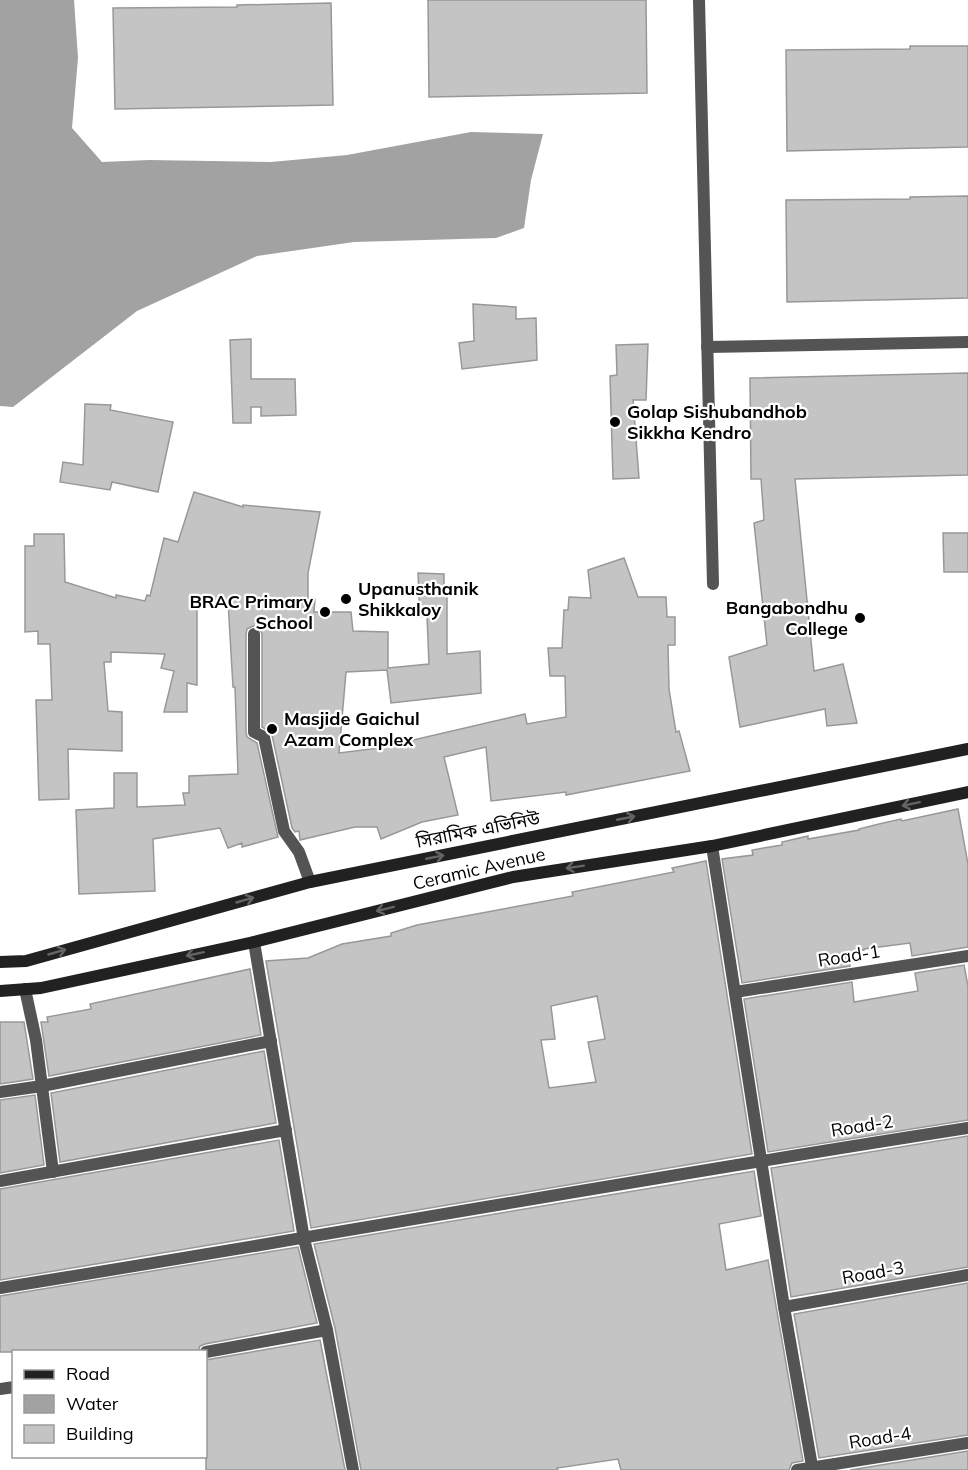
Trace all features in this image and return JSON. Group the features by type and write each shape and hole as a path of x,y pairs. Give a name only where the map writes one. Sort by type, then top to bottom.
{"main road":[{"name":"সিরামিক এভিনিউ","path":"0,962 26,961 310,882 968,749"},
{"name":"Ceramic Avenue","path":"0,991 25,989 254,942 513,877 712,846 968,792"}],"street":[{"path":"699,0 713,584"},
{"path":"707,347 968,342"},
{"path":"254,634 254,732 264,737 284,831 299,852 310,882"},
{"path":"712,846 784,1307 812,1466"},
{"path":"254,942 304,1239 327,1330 353,1470"},
{"name":"Road-1","path":"735,992 968,956"},
{"path":"25,989 36,1040 52,1172"},
{"path":"0,1092 42,1086 271,1041"},
{"name":"Road-2","path":"0,1288 304,1239 761,1160 968,1128"},
{"path":"0,1181 286,1130"},
{"name":"Road-3","path":"784,1307 968,1275"},
{"path":"207,1352 327,1330"},
{"name":"Road-4","path":"797,1470 968,1443"}],"water":[{"path":"0,0 74,0 78,58 72,128 102,162 149,160 271,162 347,155 471,132 543,134 531,180 524,228 496,238 354,242 257,256 137,311 13,407 0,406"}],"building":[{"path":"428,0 646,0 647,93 429,97"},
{"path":"331,3 333,105 115,109 113,8 237,7 237,5"},
{"path":"910,46 968,46 968,147 787,151 786,50 910,49"},
{"path":"968,196 968,298 787,302 786,200"},
{"path":"473,304 516,307 516,319 536,318 537,360 462,369 459,343 474,341"},
{"path":"251,339 251,379 295,379 296,415 261,416 261,407 251,407 251,423 233,423 230,340"},
{"path":"648,344 646,400 633,400 639,478 613,479 610,376 617,375 616,345"},
{"path":"968,373 968,475 795,479 814,671 843,664 857,723 827,726 825,709 740,727 729,657 767,645 754,523 764,520 761,479 751,479 750,378"},
{"path":"85,404 111,405 110,410 173,422 158,492 112,482 110,490 60,482 63,462 83,465"},
{"path":"194,492 243,507 243,505 320,512 308,573 308,599 315,599 314,612 351,612 353,631 388,632 388,668 429,664 427,616 420,617 418,573 444,574 444,591 447,591 447,654 480,651 481,693 391,703 387,670 346,672 339,753 379,748 525,714 527,724 566,717 565,676 550,676 548,648 562,648 564,610 568,610 569,597 591,598 588,570 624,558 638,597 666,597 667,617 675,617 675,645 668,645 669,689 676,732 679,731 690,771 566,795 566,792 491,801 486,747 444,757 458,815 422,822 381,839 377,827 355,827 300,840 299,831 295,832 292,828 272,735 262,727 262,634 259,627 253,626 247,629 246,634 246,732 247,737 257,743 278,837 242,847 242,843 228,848 220,828 153,839 155,891 79,894 76,810 114,808 114,773 137,773 137,807 185,805 183,793 189,793 189,776 238,774 235,687 233,687 228,601 197,602 197,685 187,683 187,712 164,712 174,671 161,668 165,654 111,652 111,662 104,662 108,711 122,712 122,751 68,749 69,799 39,800 36,700 52,700 50,644 38,644 38,631 25,632 25,546 34,546 34,534 64,534 65,582 116,598 116,595 145,601 147,595 150,596 164,538 178,542"},
{"path":"943,533 968,533 968,572 944,572"},
{"path":"958,809 968,864 968,947 912,956 910,943 864,949 848,952 850,966 742,983 722,859 753,855 752,850 782,845 782,842 808,836 808,839 859,830 901,819 902,821"},
{"path":"706,861 752,1154 311,1228 266,961 308,958 342,944 391,936 391,933 417,925 573,896 572,892 674,872 672,868","holes":["597,996 605,1039 588,1042 596,1082 549,1088 541,1040 555,1039 551,1006"]},
{"path":"964,965 968,986 968,1120 768,1152 744,999 852,982 854,1002 918,991 915,973"},
{"path":"250,969 261,1035 49,1076 41,1022 48,1022 47,1017 91,1009 90,1004"},
{"path":"0,1022 24,1022 33,1079 0,1084"},
{"path":"264,1051 276,1123 60,1162 51,1093"},
{"path":"35,1095 44,1165 0,1173 0,1100"},
{"path":"968,1136 968,1267 791,1297 771,1168"},
{"path":"279,1140 294,1231 0,1280 0,1189"},
{"path":"754,1171 761,1216 719,1224 726,1270 768,1260 803,1461 792,1463 789,1470 621,1470 618,1459 557,1468 558,1470 361,1470 335,1328 314,1244"},
{"path":"298,1247 317,1323 205,1344 200,1346 199,1350 12,1350 12,1352 0,1352 0,1296"},
{"path":"968,1283 968,1435 819,1458 794,1314"},
{"path":"320,1340 345,1470 206,1470 207,1360"},
{"path":"968,1451 968,1470 850,1470"}],"place":[{"name":"Golap Sishubandhob Sikkha Kendro","path":"615,422"},
{"name":"Upanusthanik Shikkaloy","path":"346,599"},
{"name":"BRAC Primary School","path":"325,612"},
{"name":"Bangabondhu College","path":"860,618"},
{"name":"Masjide Gaichul Azam Complex","path":"272,729"}]}
